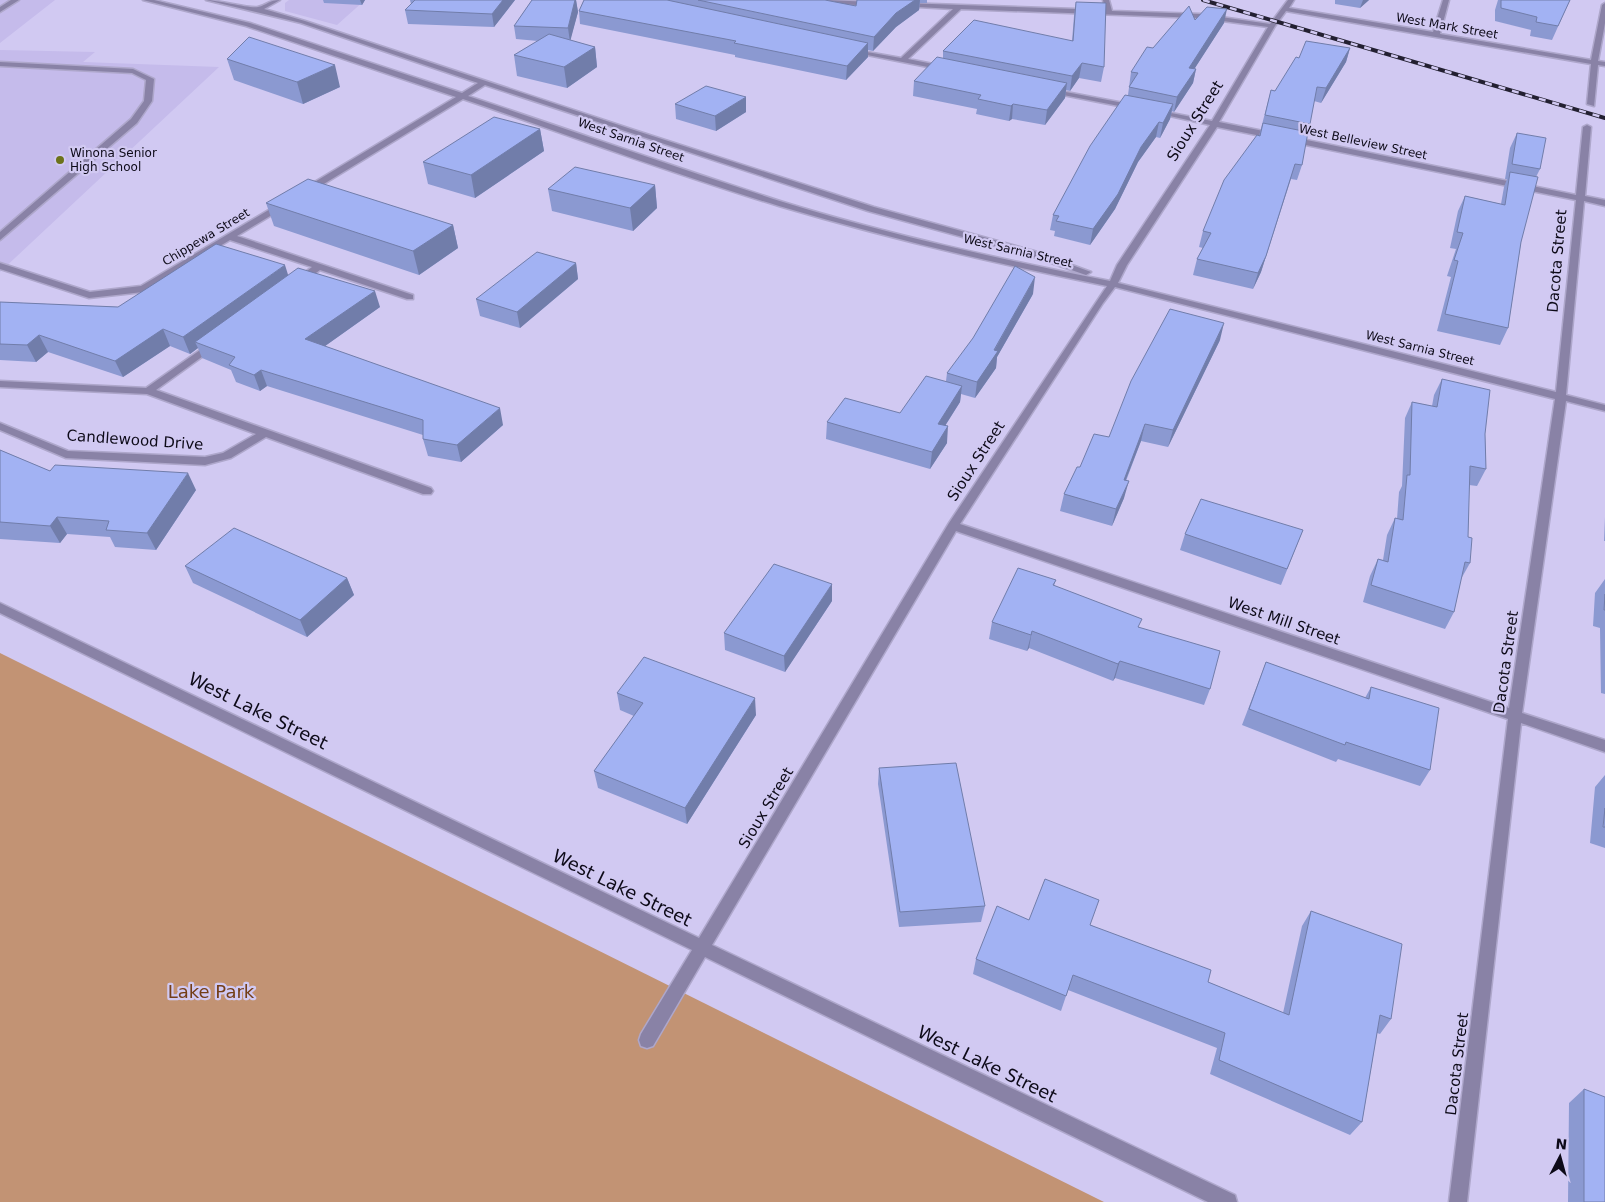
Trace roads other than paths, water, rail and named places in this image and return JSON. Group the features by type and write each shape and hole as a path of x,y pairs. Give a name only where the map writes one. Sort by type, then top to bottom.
{"street":[{"name":"West Sarnia Street","path":"146,0 236,21 308,43 782,204 1020,266 1113,284 1605,408"},
{"name":"West Sarnia Street","path":"209,0 259,10 312,25 871,209 1032,253 1113,284"},
{"path":"236,21 277,0"},
{"path":"1106,0 1109,12"},
{"name":"Sioux Street","path":"647,1040 953,526 1099,302 1113,284 1122,264 1215,123 1272,26 1291,0"},
{"path":"1436,35 1446,0"},
{"path":"813,2 832,1 880,4"},
{"path":"0,10 14,2"},
{"path":"0,19 14,2"},
{"path":"890,5 1200,16 1272,26"},
{"path":"1591,104 1594,62 1605,5"},
{"path":"902,61 959,7"},
{"name":"West Mark Street","path":"1285,9 1605,64"},
{"path":"846,48 951,70"},
{"path":"0,64 133,71 150,79 148,101 134,121 2,233"},
{"name":"Chippewa Street","path":"0,266 90,295 143,289 484,83"},
{"name":"West Belleview Street","path":"1039,88 1605,203"},
{"name":"Dacota Street","path":"1458,1202 1515,715 1561,396 1587,127"},
{"path":"230,237 410,298"},
{"path":"287,290 318,267"},
{"path":"148,391 218,340"},
{"path":"0,384 148,391 427,491"},
{"name":"Candlewood Drive","path":"0,426 66,454 205,461 227,456 265,433"},
{"name":"West Mill Street","path":"953,526 1605,746"},
{"name":"West Lake Street","path":"0,608 1228,1202"}],"railway":[{"path":"1203,0 1605,118"}],"place":[{"name":"Winona Senior High School","path":"60,160"}],"park label":[{"name":"Lake Park","path":"211,992"}]}
